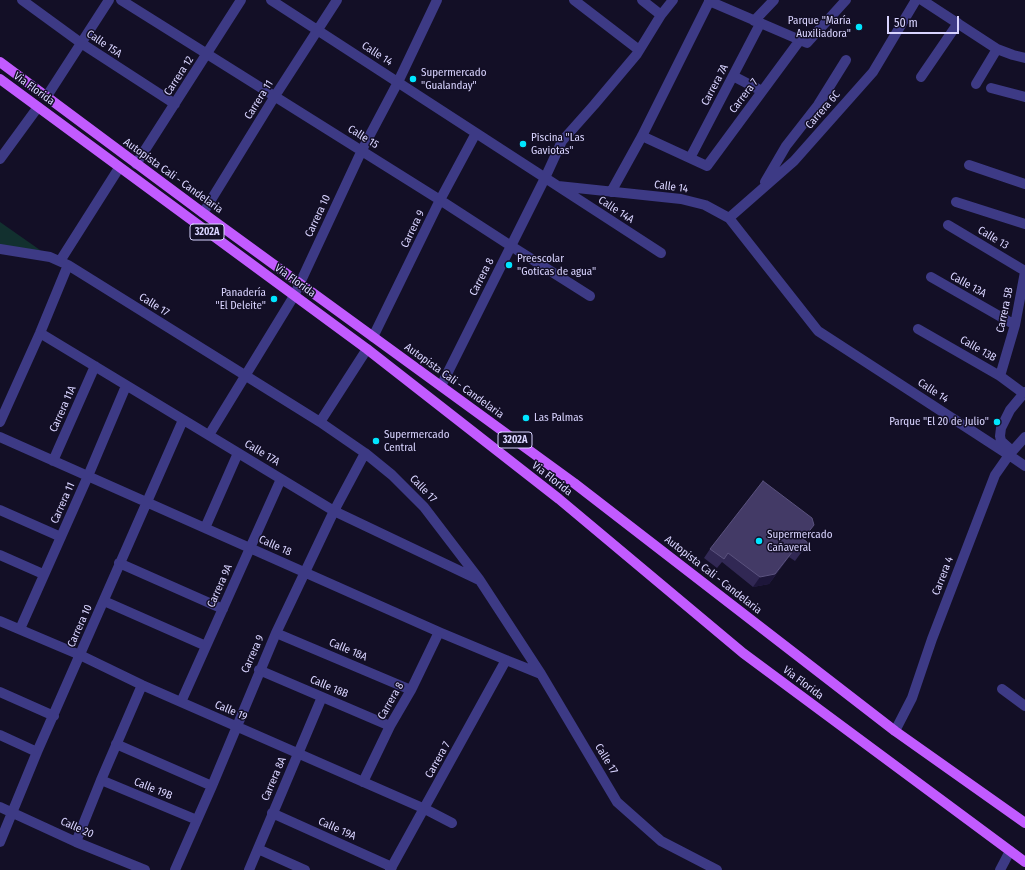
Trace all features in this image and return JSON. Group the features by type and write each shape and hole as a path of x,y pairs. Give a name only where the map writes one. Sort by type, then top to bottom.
{"main road":[{"name":"Autopista Cali - Candelaria","path":"0,62 136,164 574,483 895,731 1025,823"},
{"name":"Via Florida","path":"0,79 367,349 558,499 743,653 1025,862"}],"street":[{"name":"Calle 15A","path":"22,0 81,43 174,104"},
{"path":"47,96 110,0"},
{"name":"Calle 15","path":"121,0 362,150 590,296"},
{"name":"Carrera 12","path":"136,164 241,0"},
{"name":"Calle 14","path":"271,0 558,186 681,200 705,205 729,218 818,331 1011,453 1025,466"},
{"name":"Carrera 11","path":"203,213 275,96 337,0"},
{"name":"Carrera 10","path":"209,436 294,296 362,150 398,82 437,0"},
{"path":"574,0 639,50"},
{"path":"642,0 661,15"},
{"path":"545,178 562,141 594,106 639,50 661,15 673,0"},
{"name":"Carrera 7A","path":"690,158 733,76 757,22 774,0"},
{"name":"Carrera 7","path":"690,158 707,166 762,91 804,42 846,0"},
{"name":"Carrera 6C","path":"729,218 794,161 873,72 916,0"},
{"path":"922,0 996,49 1025,58"},
{"path":"611,192 642,136 710,1 804,42"},
{"path":"921,77 958,23"},
{"path":"976,84 996,49"},
{"path":"761,189 786,146 818,105 846,60"},
{"path":"733,76 762,91"},
{"path":"991,88 1025,97"},
{"path":"0,159 38,107"},
{"name":"Carrera 9","path":"373,337 440,200 476,134"},
{"path":"642,136 690,158"},
{"path":"969,165 1025,184"},
{"path":"0,422 40,333 64,263 119,168"},
{"name":"Carrera 8","path":"441,386 545,178"},
{"name":"Calle 14A","path":"558,186 661,253"},
{"path":"956,202 1025,224"},
{"name":"Calle 13","path":"948,225 1025,271"},
{"name":"Calle 17","path":"0,249 50,257 64,263 320,422 365,453 392,475 424,507 479,579 541,674 617,802 661,841 717,870"},
{"name":"Carrera 5B","path":"1000,376 1015,325 1025,271"},
{"name":"Calle 13A","path":"931,277 1015,325"},
{"name":"Calle 13B","path":"918,329 1000,376 1024,392"},
{"name":"Calle 17A","path":"40,333 334,511 479,579"},
{"path":"320,422 367,349"},
{"name":"Carrera 11A","path":"53,461 95,366"},
{"name":"Carrera 11","path":"20,629 126,386"},
{"path":"1011,453 1001,441 1001,428 1010,410 1024,392"},
{"name":"Carrera 10","path":"0,842 37,752 183,420"},
{"name":"Calle 18","path":"0,437 439,632 541,674"},
{"name":"Carrera 4","path":"895,731 912,698 932,639 995,475 1025,437"},
{"path":"205,528 238,453"},
{"name":"Carrera 9","path":"175,870 212,786 259,670 334,511 365,453"},
{"name":"Carrera 9A","path":"181,702 281,479"},
{"path":"0,510 61,537"},
{"path":"0,555 43,574"},
{"path":"120,563 223,609"},
{"path":"104,601 206,646"},
{"name":"Calle 19","path":"0,621 80,655 142,685 424,809 452,823"},
{"name":"Carrera 8","path":"363,782 390,726 411,690 439,632"},
{"name":"Calle 18A","path":"276,633 411,690"},
{"name":"Carrera 7","path":"391,868 506,660"},
{"name":"Calle 18B","path":"259,670 390,726"},
{"path":"76,842 142,685"},
{"path":"1002,689 1023,702"},
{"path":"0,692 54,716"},
{"name":"Carrera 8A","path":"249,870 322,697"},
{"path":"0,735 37,752"},
{"path":"116,744 212,786"},
{"name":"Calle 19B","path":"101,780 197,820"},
{"name":"Calle 20","path":"0,807 76,842 145,870"},
{"name":"Calle 19A","path":"272,813 391,868"},
{"path":"258,849 304,870"},
{"path":"1000,870 1010,852"}],"green space":[{"path":"0,222 50,257 0,249"}],"building":[{"name":"Supermercado Cañaveral","path":"763,481 812,518 814,525 803,539 808,543 802,552 796,547 775,574 760,577 728,553 724,559 710,549"}],"place":[{"name":"Parque \"María Auxiliadora\"","path":"859,27"},
{"name":"Supermercado \"Gualanday\"","path":"413,79"},
{"name":"Piscina \"Las Gaviotas\"","path":"523,144"},
{"name":"Preescolar \"Goticas de agua\"","path":"509,265"},
{"name":"Panadería \"El Deleite\"","path":"274,299"},
{"name":"Las Palmas","path":"526,418"},
{"name":"Parque \"El 20 de Julio\"","path":"997,422"},
{"name":"Supermercado Central","path":"376,441"},
{"name":"Supermercado Cañaveral","path":"759,541"}]}
